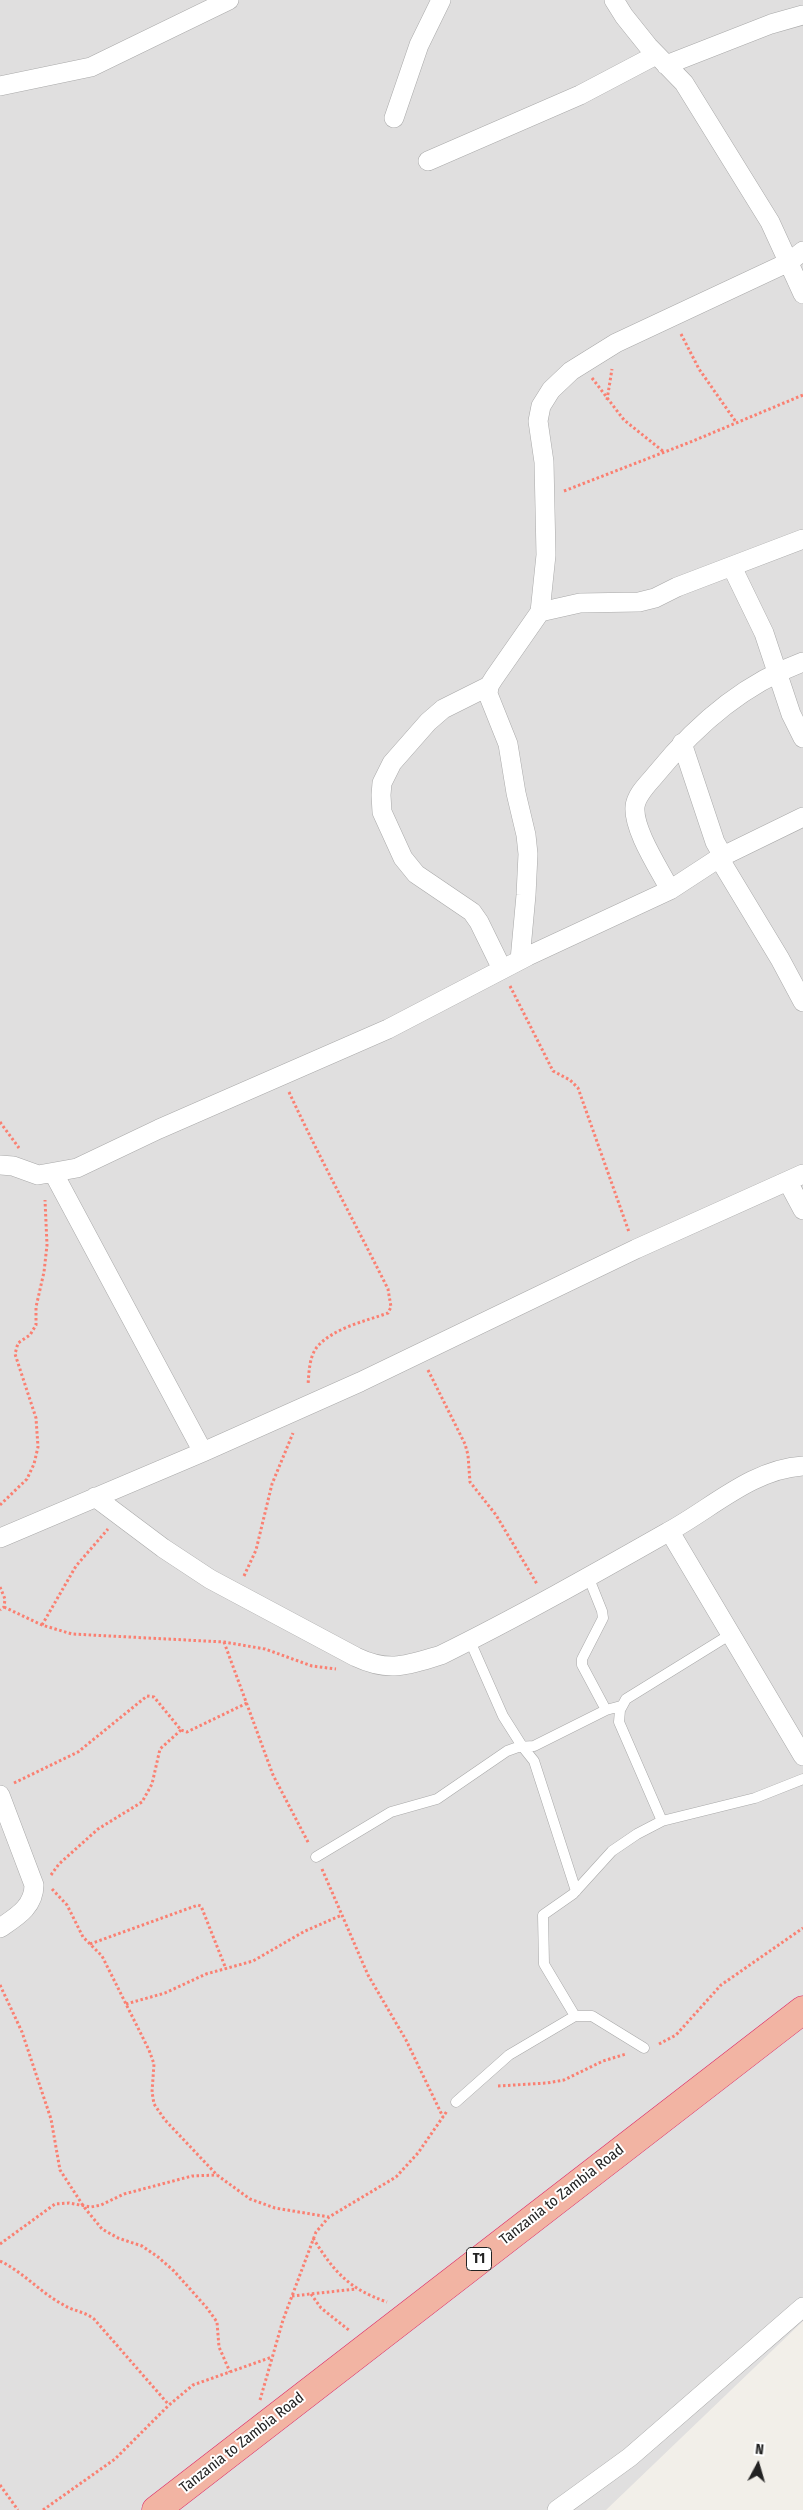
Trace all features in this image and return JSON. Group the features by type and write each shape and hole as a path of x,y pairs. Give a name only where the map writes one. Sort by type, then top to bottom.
{"highway":[{"name":"Tanzania to Zambia Road","path":"156,2510 803,2010"}],"street":[{"path":"0,86 91,67 228,0"},
{"path":"394,118 418,45 442,0"},
{"path":"614,0 624,16 661,60 684,83 770,222 796,256 803,294"},
{"path":"428,161 661,60 803,14"},
{"path":"502,969 479,922 472,912 416,874 403,858 382,812 382,783 392,763 428,722 443,710 489,686 540,612 546,555 544,462 538,421 540,406 551,390 582,363 616,343 796,256"},
{"path":"540,612 580,602 640,602 803,539"},
{"path":"732,567 764,633 791,714 803,738"},
{"path":"670,890 636,823 635,806 640,794 682,743 715,713 777,671 803,662"},
{"path":"489,686 489,700 508,744 527,844 526,895 520,960"},
{"path":"682,743 721,857 803,1002"},
{"path":"0,1165 13,1166 46,1174 77,1168 159,1129 388,1028 520,960 670,890 721,857 803,818"},
{"path":"46,1174 203,1452"},
{"path":"0,1538 203,1452 305,1406 636,1249 795,1178 803,1210"},
{"path":"95,1497 163,1548 240,1597 375,1666 385,1667 412,1664 441,1655 670,1532 756,1478 778,1470 803,1466"},
{"path":"670,1532 803,1756"},
{"path":"0,1928 21,1914 30,1903 34,1890 34,1881 4,1791"},
{"path":"557,2510 630,2458 803,2307"}],"lane":[{"path":"588,1576 603,1618 582,1659 582,1665 606,1710"},
{"path":"662,1822 619,1722 621,1706 626,1699 731,1634"},
{"path":"470,1641 503,1716 534,1761 576,1891"},
{"path":"316,1856 391,1812 437,1799 499,1756 522,1746 534,1746 606,1710 621,1706"},
{"path":"575,2016 546,1968 543,1957 542,1922 546,1912 576,1891 623,1842 662,1822 755,1798 803,1779"},
{"path":"456,2102 509,2055 575,2016 592,2016 644,2048"}],"path":[{"path":"671,316 699,369 736,422"},
{"path":"607,401 616,343"},
{"path":"582,363 607,401 624,420 664,452"},
{"path":"544,498 664,452 803,395"},
{"path":"502,969 553,1071 570,1080 578,1088 608,1176 636,1249"},
{"path":"240,1597 245,1574 256,1550 272,1484 305,1406 310,1366 317,1348 331,1336 388,1313 391,1304 388,1289 337,1186 318,1156 282,1076"},
{"path":"0,1504 27,1478 38,1447 36,1418 15,1354 18,1343 30,1335 36,1325 36,1307 44,1272 46,1221 44,1193 46,1174"},
{"path":"419,1353 465,1444 470,1482 496,1515 538,1586 550,1597"},
{"path":"42,1625 76,1566 120,1516"},
{"path":"0,1587 5,1599 4,1607 0,1610"},
{"path":"4,1607 42,1625 84,1635 224,1642 265,1649 312,1666 341,1670"},
{"path":"224,1642 273,1775 316,1856 375,1989 406,2040 443,2117"},
{"path":"4,1791 78,1752 147,1696 154,1697 182,1730 187,1732 247,1703"},
{"path":"30,1903 59,1864 98,1829 142,1802 152,1784 160,1749 182,1730"},
{"path":"45,1885 58,1893 76,1926 102,1956 154,2064 152,2092 154,2104 165,2120 217,2175 250,2198 266,2205 329,2217"},
{"path":"90,1944 198,1905 201,1906 226,1969"},
{"path":"126,2004 165,1993 206,1974 266,1955 305,1930 342,1915"},
{"path":"496,2086 548,2083 564,2080 603,2060 663,2043 676,2035 721,1986 803,1928"},
{"path":"0,1984 22,2032 51,2119 58,2167 84,2207 102,2229 118,2238 150,2251 181,2278 216,2322 219,2347 230,2372"},
{"path":"259,2402 272,2357 313,2237 329,2217 396,2177 418,2153 456,2102"},
{"path":"0,2244 55,2204 69,2203 84,2207 101,2205 124,2194 192,2176 217,2175"},
{"path":"313,2237 330,2262 356,2289 413,2310"},
{"path":"0,2261 22,2274 64,2305 83,2312 94,2319 169,2405"},
{"path":"292,2296 356,2289"},
{"path":"311,2294 332,2317 369,2344"},
{"path":"43,2510 115,2459 169,2405 193,2385 272,2357"},
{"path":"0,2485 10,2495 18,2510"}],"shaded area":[{"path":"0,0 803,0 803,2321 606,2510 0,2510"}]}
